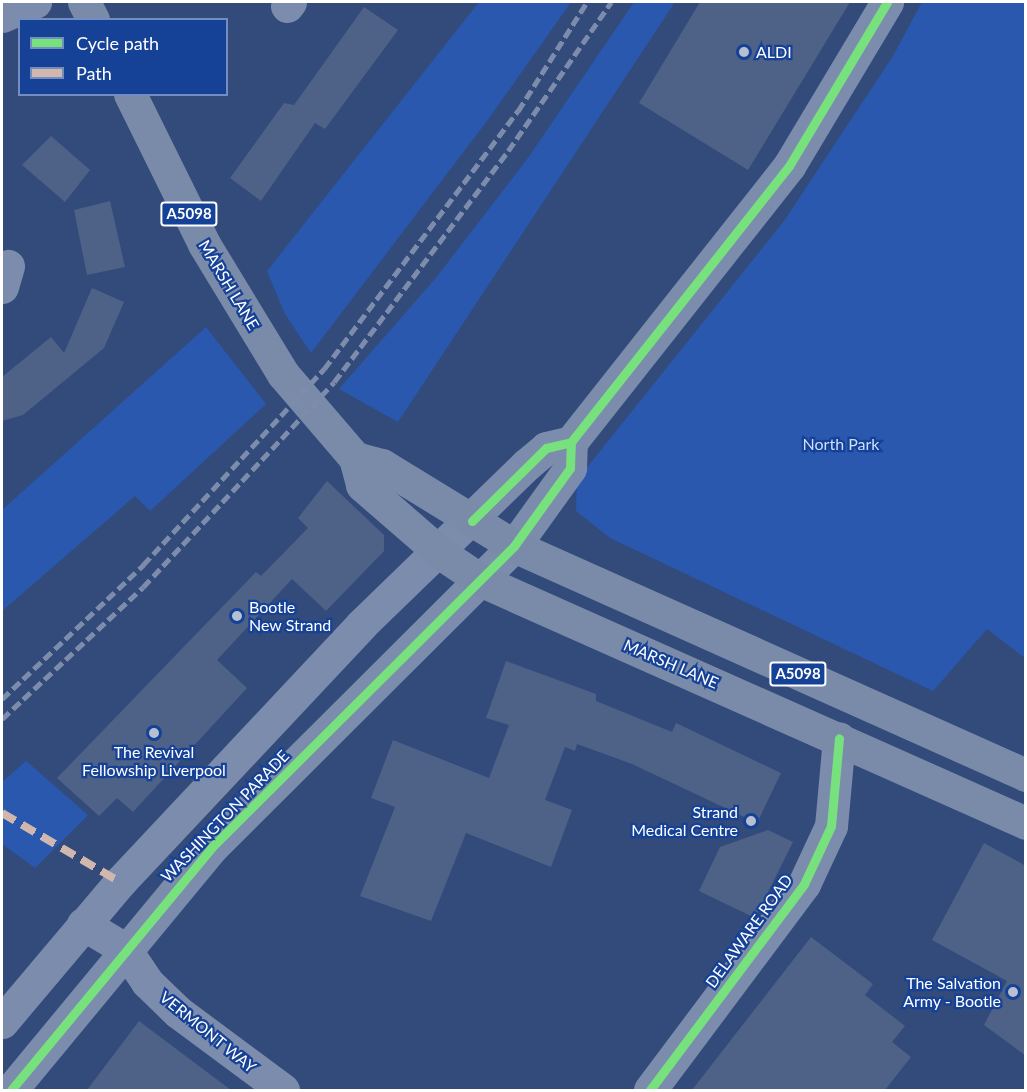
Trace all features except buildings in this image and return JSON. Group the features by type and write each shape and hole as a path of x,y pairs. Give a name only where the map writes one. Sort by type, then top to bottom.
{"main road":[{"path":"84,2 92,18"},
{"name":"MARSH LANE","path":"131,96 228,286 283,374 355,458 362,485 439,552 482,581 1026,822"},
{"name":"A5098","path":"355,458 382,465 514,546 1026,775"}],"street":[{"path":"2,16 35,2"},
{"path":"572,442 789,166 887,2"},
{"name":"WASHINGTON PARADE","path":"2,1022 83,924 272,717 546,448 572,442 570,468 514,546 482,581 212,847 125,949 11,1090"},
{"name":"DELAWARE ROAD","path":"650,1090 804,884 831,826 839,738"},
{"name":"VERMONT WAY","path":"83,924 125,949 147,982 178,1012 283,1090"}],"green space":[{"path":"479,2 571,2 490,117 311,353 285,314 267,271"},
{"path":"634,2 675,2 398,422 339,389 435,279 528,158"},
{"name":"North Park","path":"922,2 1025,2 1025,658 987,629 933,691 610,538 576,511 577,480 784,221 893,56"},
{"path":"206,327 266,404 150,511 135,496 2,611 2,510"},
{"path":"26,761 88,815 35,868 2,844 2,782"}],"railway":[{"path":"2,699 143,565 324,369 518,111 587,2"},
{"path":"2,719 143,587 334,382 508,151 611,2"}],"marked path":[{"path":"2,813 120,882"}],"cycle path":[{"path":"11,1090 212,847 514,546 570,468 571,442 789,166 887,2"},
{"path":"472,521 546,448 571,442"},
{"path":"650,1090 804,884 831,826 839,738"}],"place":[{"name":"ALDI","path":"744,52"},
{"name":"Bootle New Strand","path":"237,616"},
{"name":"The Revival Fellowship Liverpool","path":"154,733"},
{"name":"Strand Medical Centre","path":"751,821"},
{"name":"The Salvation Army - Bootle","path":"1013,992"}]}
